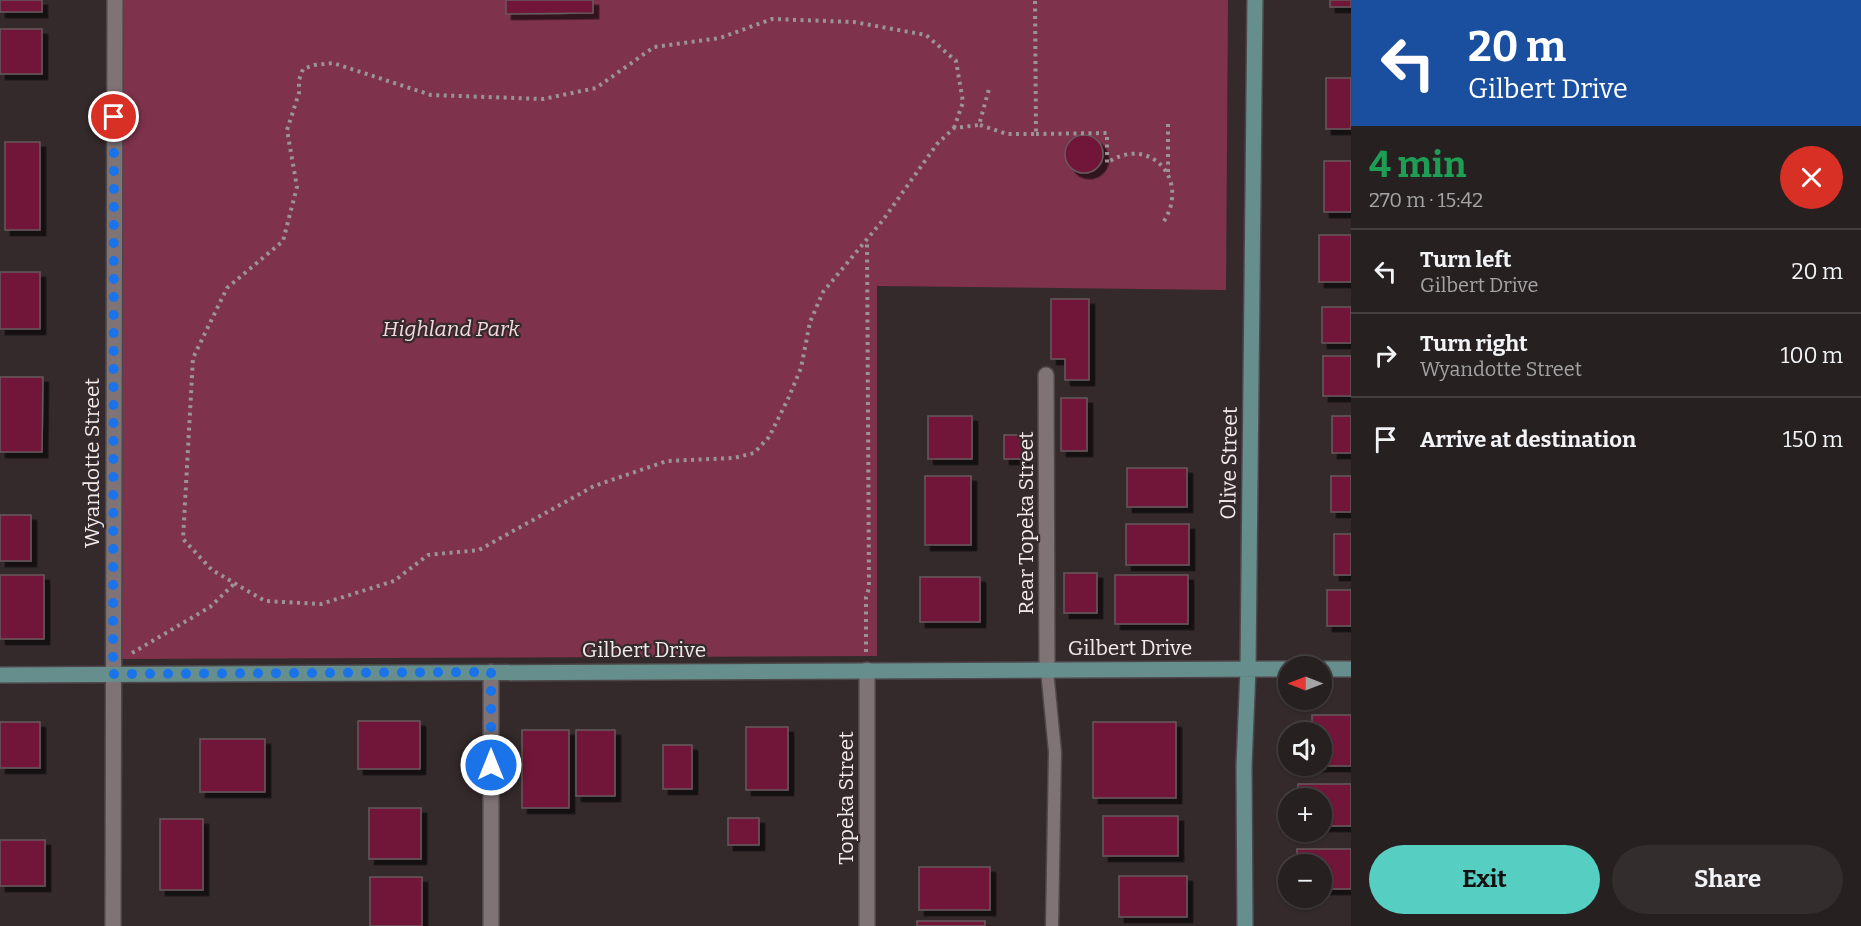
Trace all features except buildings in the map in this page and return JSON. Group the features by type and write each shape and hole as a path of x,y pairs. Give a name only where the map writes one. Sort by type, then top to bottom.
{"street":[{"name":"Wyandotte Street","path":"113,926 115,0"},
{"name":"Olive Street","path":"1245,926 1244,766 1248,669 1255,0"},
{"name":"Rear Topeka Street","path":"1046,375 1047,670"},
{"name":"Gilbert Drive","path":"0,675 1278,669"},
{"path":"1332,669 1351,669"},
{"name":"Topeka Street","path":"867,670 867,926"},
{"path":"491,672 491,926"}],"lane":[{"path":"1047,670 1055,752 1052,926"}],"path":[{"path":"1035,0 1036,134"},
{"path":"772,19 854,22 926,34 956,61 963,102 954,128 938,144 867,239 823,292 810,322 801,368 788,399 769,437 754,453 734,458 667,461 604,482 478,550 428,555 394,581 321,604 265,601 212,570 183,539 193,358 227,288 283,241 297,188 287,130 299,93 299,80 303,69 314,64 333,63 431,95 543,99 596,88 654,47 720,38 772,19"},
{"path":"980,125 989,89"},
{"path":"1162,224 1170,214 1174,201 1173,187 1168,173 1168,122"},
{"path":"954,128 980,125 1007,134 1107,133 1107,163 1116,157 1130,153 1157,161 1168,173"},
{"path":"855,653 866,652 866,597 869,588 867,239"},
{"path":"113,674 122,659 210,607 235,584"}],"green space":[{"name":"Highland Park","path":"121,0 1228,0 1226,290 877,286 877,656 122,659"}],"route":[{"path":"114,117 113,674 491,672 491,765"}]}
